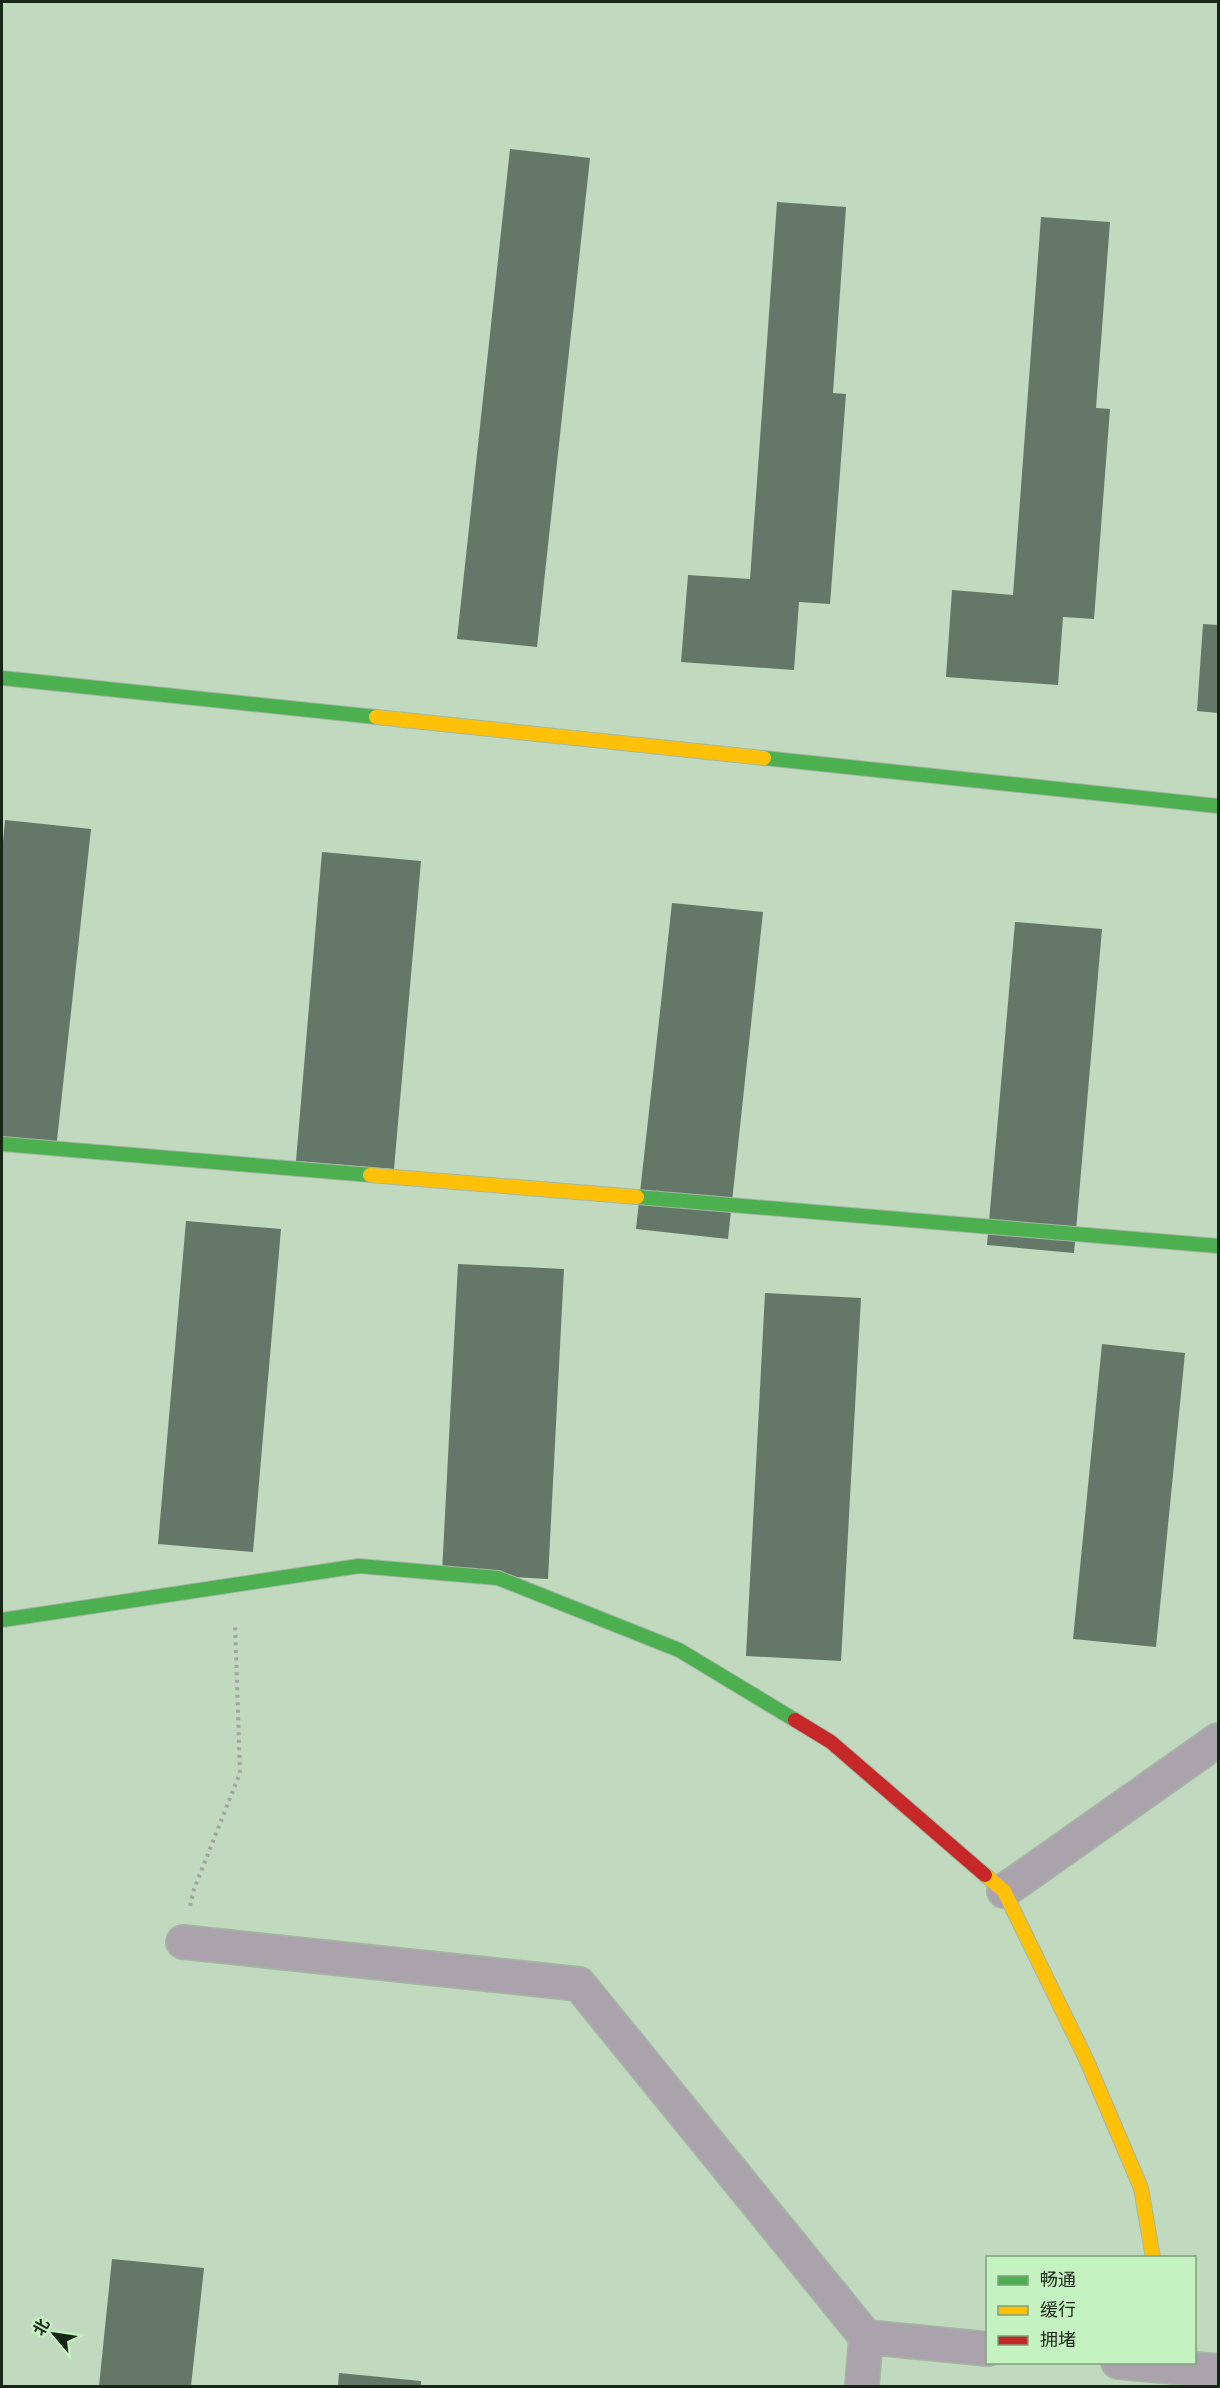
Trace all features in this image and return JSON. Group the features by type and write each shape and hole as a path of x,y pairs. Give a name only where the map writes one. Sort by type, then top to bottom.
{"street":[{"path":"2,678 1218,806"},
{"path":"2,1144 1218,1246"},
{"path":"2,1620 358,1566 498,1578 679,1650 831,1742 1004,1891 1086,2060 1141,2188 1153,2256"},
{"path":"1004,1891 1218,1740"},
{"path":"183,1942 579,1984 866,2337 862,2386"},
{"path":"866,2337 986,2349"},
{"path":"1128,2364 1170,2372 1218,2371"}],"path":[{"path":"183,1942 194,1889 240,1773 234,1584"}],"building":[{"path":"510,149 590,158 537,647 457,639"},
{"path":"777,202 846,207 833,393 846,394 830,604 799,602 794,670 681,662 688,575 750,579"},
{"path":"1041,217 1110,222 1096,408 1110,409 1094,619 1063,617 1058,685 946,677 952,590 1013,595"},
{"path":"1203,624 1218,625 1218,713 1197,711"},
{"path":"5,820 91,829 56,1149 2,1143 2,852"},
{"path":"322,852 421,861 394,1169 296,1161"},
{"path":"672,903 763,912 728,1239 636,1229"},
{"path":"1015,922 1102,929 1074,1253 987,1245"},
{"path":"186,1221 281,1229 253,1552 158,1544"},
{"path":"458,1264 564,1269 548,1579 442,1573"},
{"path":"765,1293 861,1298 841,1661 746,1656"},
{"path":"1102,1344 1185,1353 1156,1647 1073,1639"},
{"path":"112,2259 204,2268 191,2386 99,2386"},
{"path":"339,2373 421,2381 421,2386 338,2386"}],"traffic: fast":[{"path":"2,678 376,717"},
{"path":"764,758 1218,806"},
{"path":"2,1144 370,1175"},
{"path":"637,1197 1218,1246"},
{"path":"2,1620 359,1566 498,1578 679,1650 795,1720"}],"traffic: slow":[{"path":"376,717 764,758"},
{"path":"370,1175 637,1197"},
{"path":"985,1875 1004,1891 1086,2059 1141,2188 1153,2256"}],"traffic: jam":[{"path":"795,1720 831,1742 985,1875"}]}
